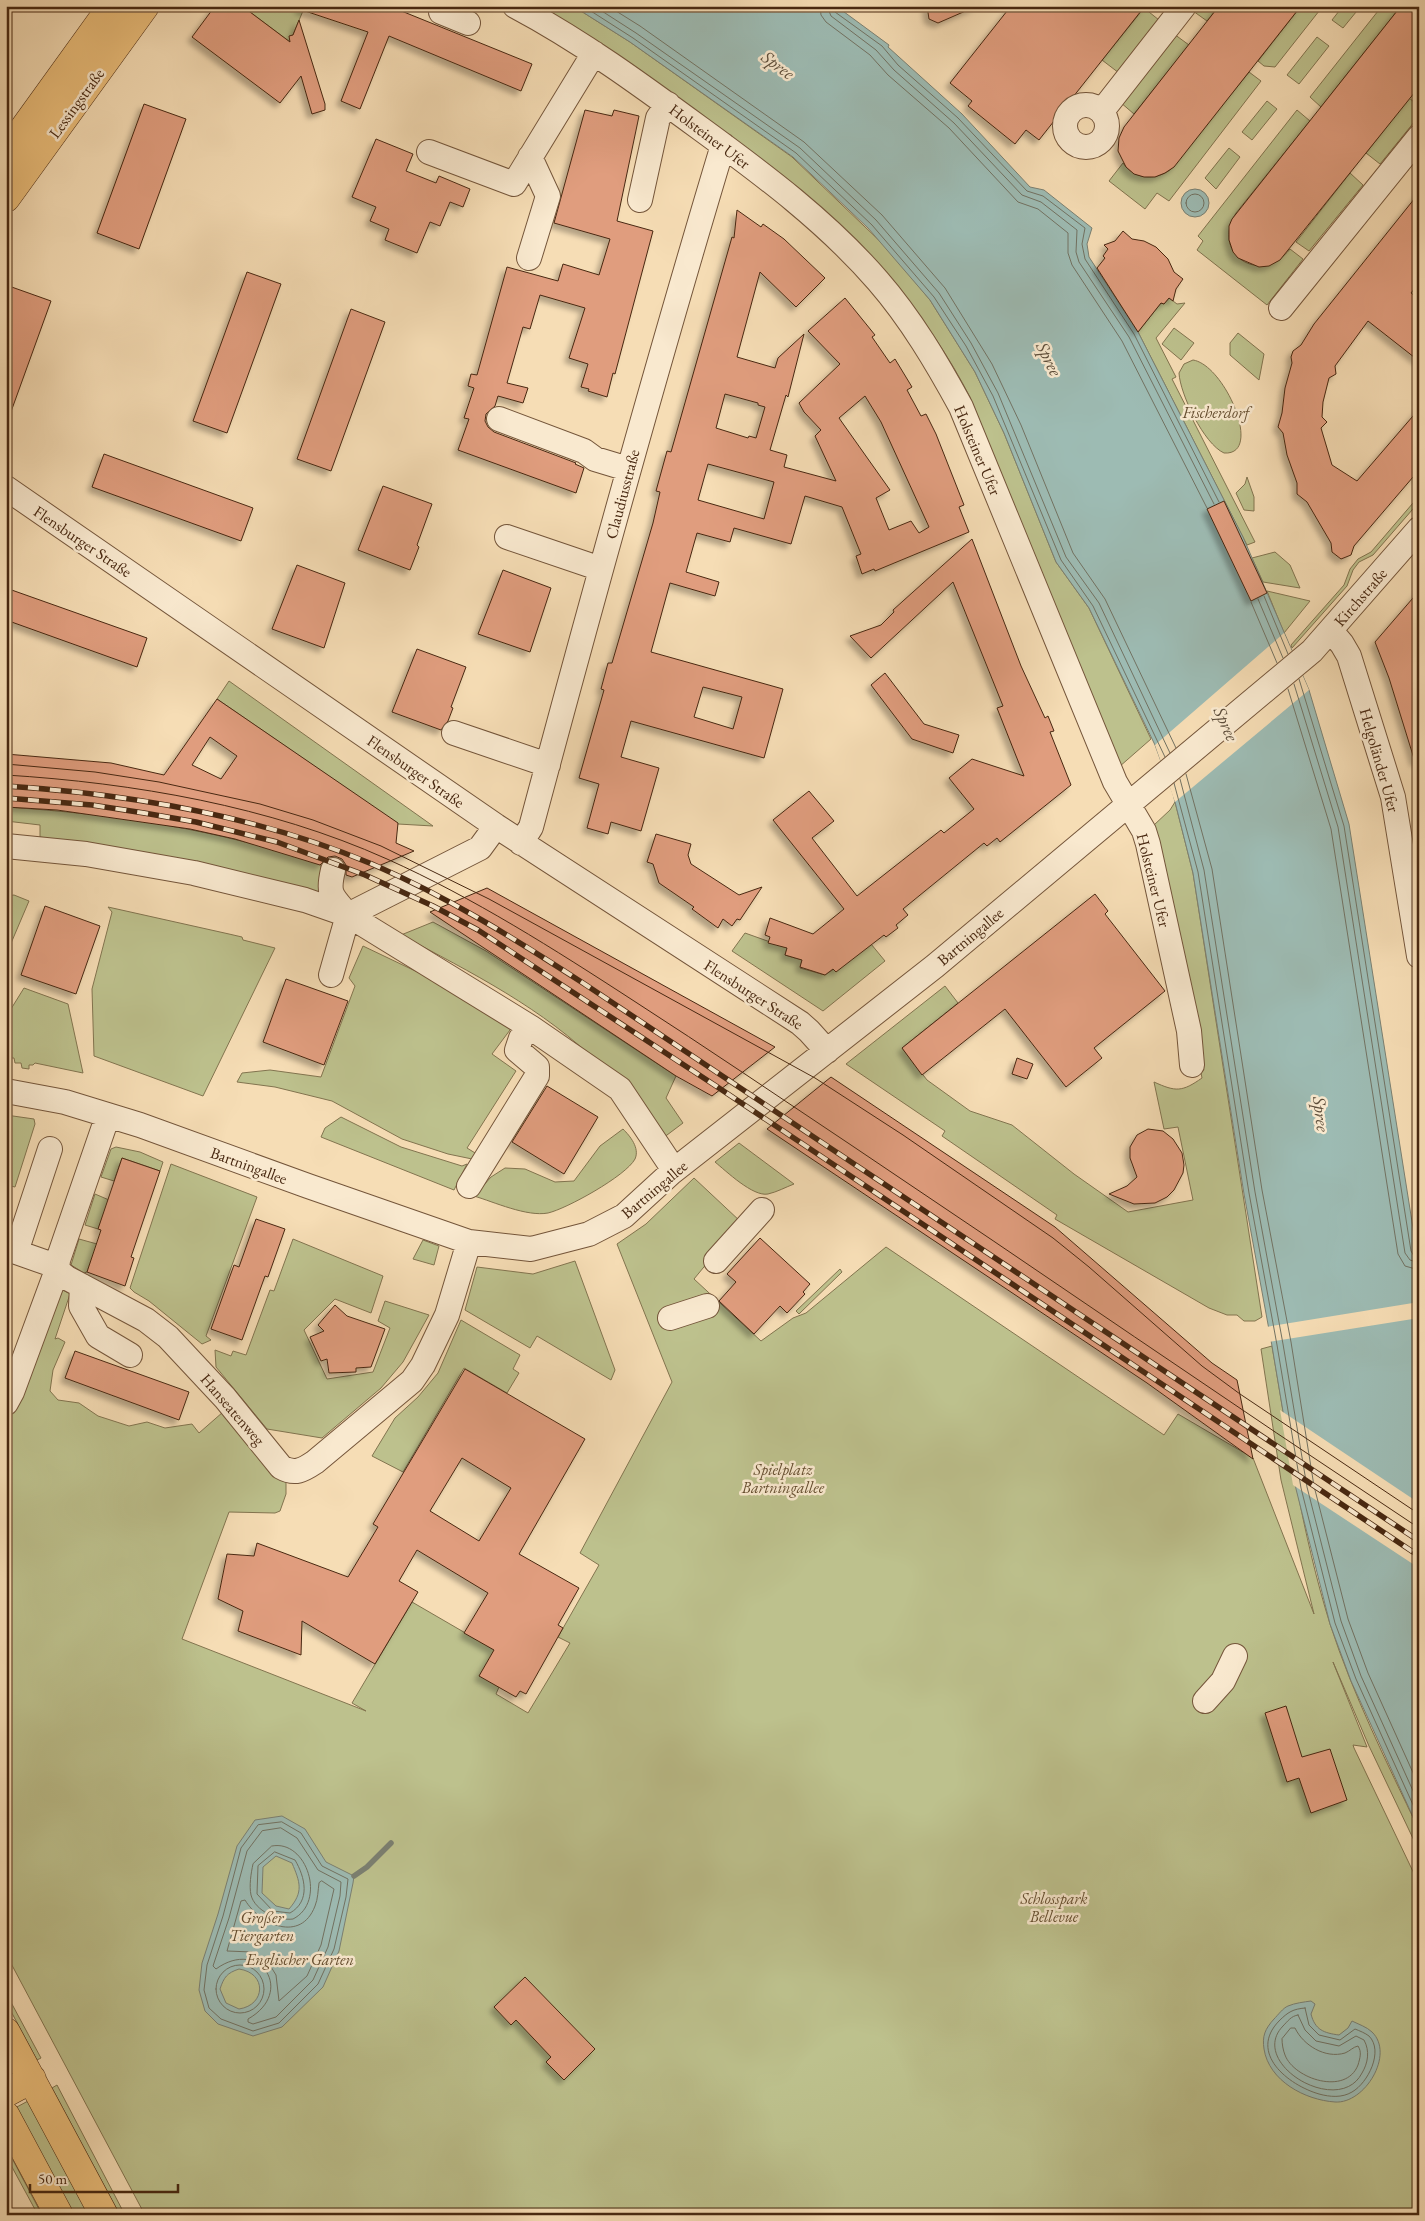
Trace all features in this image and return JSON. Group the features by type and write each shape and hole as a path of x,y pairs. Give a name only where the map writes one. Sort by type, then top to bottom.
{"main road":[{"name":"Lessingstraße","path":"6,152 112,6"},
{"name":"Lessingstraße","path":"6,198 145,6"},
{"path":"6,2032 104,2215"},
{"path":"6,2093 32,2080"},
{"path":"6,2116 59,2215"}],"street":[{"name":"Holsteiner Ufer","path":"515,6 594,53 668,104 792,198 842,242 879,282 934,358 961,407 1115,782 1144,831 1189,1031 1192,1065"},
{"path":"1102,111 1184,6"},
{"path":"438,8 468,23"},
{"path":"429,152 514,184 594,53"},
{"path":"640,200 658,118 668,104"},
{"path":"1281,308 1419,137"},
{"name":"Claudiusstraße","path":"522,843 532,827 628,469 698,223 723,145"},
{"path":"529,258 548,196 530,157"},
{"path":"499,419 584,452 595,459 628,469"},
{"name":"Flensburger Straße","path":"6,488 496,826 800,1023 827,1051"},
{"name":"Kirchstraße","path":"1166,773 1312,651 1419,529"},
{"path":"507,537 601,569"},
{"name":"Helgoländer Ufer","path":"1331,631 1349,656 1393,796 1419,956"},
{"path":"454,733 548,765"},
{"name":"Bartningallee","path":"6,1092 42,1096 108,1115 469,1242 531,1249 589,1234 624,1216 674,1170 935,966 1166,773"},
{"path":"331,975 348,914 480,848 496,826"},
{"path":"6,846 86,854 194,873 305,900 348,914 530,1027 620,1089 674,1170"},
{"path":"333,870 329,886 332,896 348,914"},
{"path":"469,1186 537,1076 537,1067 517,1050 521,1038 530,1027"},
{"path":"6,1403 12,1392 56,1268 108,1115"},
{"path":"11,1258 50,1150"},
{"path":"716,1261 762,1210"},
{"name":"Hanseatenweg","path":"11,1258 56,1268 67,1278 146,1320 168,1337 225,1398 281,1467 290,1472 300,1471 330,1450 412,1381 434,1346 447,1315 469,1242"},
{"path":"82,1286 81,1306 98,1336 130,1355"},
{"path":"670,1318 706,1306"},
{"path":"1205,1700 1223,1681 1235,1656"}],"green space":[{"path":"242,6 305,6 290,42"},
{"path":"535,6 573,6 630,42 792,157 887,248 930,300 975,372 1004,433 1056,562 1089,608 1151,739 1119,767 970,397 936,339 917,312 896,285 851,236 801,191"},
{"path":"1197,6 1219,6 1207,21 1193,11"},
{"path":"1301,6 1323,6 1275,67 1264,66 1258,61"},
{"path":"1343,6 1361,6 1343,28 1332,20"},
{"path":"1382,6 1401,6 1321,107 1310,97"},
{"path":"1144,8 1159,20 1119,73 1102,60"},
{"path":"1174,34 1189,45 1134,114 1120,102"},
{"path":"1317,37 1329,46 1299,84 1287,75"},
{"path":"1249,72 1261,81 1169,201 1157,193 1145,209 1109,181 1123,163 1133,172 1145,177 1157,176 1170,170"},
{"path":"1409,98 1419,106 1419,116 1380,164 1366,153"},
{"path":"1267,101 1277,109 1252,140 1242,132"},
{"path":"1297,110 1310,121 1236,213 1230,228 1229,241 1234,252 1242,260 1253,265 1265,265 1278,260 1290,249 1303,259 1267,305 1197,250 1203,241 1198,236"},
{"path":"1229,148 1240,157 1216,189 1205,178"},
{"path":"1350,173 1363,185 1309,251 1296,242"},
{"path":"1169,298 1177,304 1185,303 1156,338 1176,377 1172,379 1255,542 1247,545 1138,332 1161,303 1164,304"},
{"path":"1174,328 1194,343 1181,360 1162,344"},
{"path":"1238,333 1264,354 1259,380 1230,355 1230,343"},
{"name":"Fischerdorf","path":"1193,360 1205,366 1217,377 1236,410 1241,440 1235,450 1224,453 1216,448 1194,418 1180,382 1179,373 1184,364"},
{"path":"1247,477 1254,497 1254,511 1244,510 1236,493 1245,484"},
{"path":"1419,496 1419,502 1373,555 1359,562 1353,570 1347,586 1292,648 1291,645 1344,585 1350,569 1358,559 1371,552"},
{"path":"1275,552 1290,565 1300,588 1263,582 1252,558"},
{"path":"1267,591 1310,601 1284,633"},
{"path":"229,681 433,826 398,824 217,699"},
{"path":"1175,802 1193,873 1262,1317 1255,1321 1244,1321 1237,1315 1227,1315 1209,1308 1055,1219 1057,1215 942,1136 945,1131 846,1064 945,986 958,1003 902,1048 927,1080 970,1111 1012,1125 1074,1174 1128,1212 1193,1200 1178,1127 1164,1129 1154,1082 1168,1088 1179,1089 1189,1086 1202,1078 1154,825 1170,810"},
{"path":"6,807 86,814 166,825 283,852 321,865 321,896 95,846 40,837 40,825 6,821"},
{"path":"14,895 29,901 6,955 6,896"},
{"path":"108,907 242,937 243,940 275,948 203,1096 94,1056 92,989 112,912"},
{"path":"433,922 486,951 676,1076 666,1098 683,1123 663,1138 609,1074 556,1027 506,993 401,935"},
{"path":"745,933 787,948 785,955 802,960 800,968 825,975 871,944 885,961 823,1011 732,951"},
{"path":"363,946 453,989 513,1026 492,1054 516,1071 467,1148 480,1156 477,1160 448,1154 402,1139 332,1101 275,1087 237,1082 242,1073 270,1070 321,1077 355,986 349,978"},
{"path":"24,988 68,1004 83,1073 35,1063 29,1065 29,1069 22,1068 21,1063 15,1063 14,1058 6,1058 6,1017"},
{"path":"6,1115 34,1119 35,1124 15,1187 6,1185"},
{"path":"341,1117 401,1147 462,1166 467,1164 454,1190 321,1137 325,1128"},
{"path":"623,1129 635,1147 635,1159 608,1183 557,1210 540,1214 530,1213 474,1196 491,1177 505,1168 525,1169 555,1182 574,1181 600,1146"},
{"path":"739,1143 794,1184 768,1194 755,1192 748,1188 715,1162"},
{"path":"116,1147 140,1152 163,1162 160,1171 122,1158 114,1181 101,1177 111,1149"},
{"path":"171,1164 257,1197 206,1336 211,1340 202,1344 130,1288"},
{"path":"694,1178 741,1222 694,1279 761,1341 793,1318 806,1313 886,1247 1164,1435 1178,1414 1253,1458 1314,1614 1281,1480 1261,1349 1272,1346 1311,1556 1330,1624 1360,1703 1419,1830 1419,1851 1369,1746 1333,1662 1367,1747 1353,1745 1354,1748 1419,1884 1419,2215 145,2215 6,1954 6,1395 56,1286 70,1294 55,1339 58,1338 65,1342 53,1370 50,1391 58,1400 79,1403 98,1416 129,1426 147,1422 165,1428 192,1424 199,1433 223,1412 286,1480 286,1494 280,1511 275,1513 229,1512 182,1639 366,1711 352,1703 412,1602 474,1638 501,1638 499,1687 496,1694 528,1713 570,1643 558,1637 599,1565 580,1553 672,1382 617,1244 646,1224"},
{"path":"95,1194 109,1200 98,1229 85,1225"},
{"path":"79,1239 97,1244 87,1272 84,1273 71,1265"},
{"path":"293,1239 383,1276 371,1313 335,1299 304,1330 327,1379 373,1372 390,1328 378,1321 385,1301 429,1315 403,1362 381,1388 322,1438 267,1429 216,1367 215,1350 231,1356 233,1351 246,1355 270,1290 274,1291"},
{"path":"423,1240 439,1246 434,1265 413,1259"},
{"path":"575,1261 615,1370 611,1380 537,1336 530,1348 465,1310 477,1267 533,1274"},
{"path":"840,1269 842,1272 799,1314 796,1311"},
{"path":"461,1320 520,1355 513,1369 519,1373 507,1393 464,1368 403,1472 372,1456 395,1418 418,1397 438,1373"},
{"path":"6,1993 41,2058 37,2060 6,2002"},
{"path":"57,2085 125,2215 120,2215 52,2088"},
{"path":"28,2101 89,2215 72,2215 15,2108"},
{"path":"6,2147 42,2215 38,2215 6,2156"}],"water":[{"name":"Spree","path":"573,6 836,6 889,45 888,47 962,114 1030,187 1044,190 1092,228 1087,244 1089,257 1138,332 1243,537 1309,690 1349,824 1419,1266 1419,1830 1351,1681 1330,1624 1296,1489 1244,1194 1193,873 1173,794 1155,745 1089,608 1056,562 1004,433 975,372 930,300 868,228 793,157 630,42"},
{"path":"1195,189 1205,193 1209,203 1205,213 1195,217 1185,213 1181,203 1185,193"},
{"path":"282,1816 305,1829 326,1862 354,1876 339,1951 323,1987 282,2027 253,2036 218,2024 205,2011 199,1990 202,1963 237,1846 255,1820","holes":["276,1856 292,1863 299,1881 299,1892 289,1909 276,1906 262,1893 263,1867","239,1969 255,1976 260,1989 254,2002 239,2009 226,2003 220,1989 226,1976"]},
{"path":"1311,2001 1315,2004 1311,2014 1315,2024 1321,2030 1339,2035 1348,2028 1352,2021 1370,2030 1378,2041 1380,2053 1373,2076 1366,2087 1357,2095 1346,2100 1335,2102 1301,2093 1281,2079 1267,2060 1263,2040 1268,2026 1286,2007"}],"pier":[{"path":"1284,633 1309,690 1175,802 1155,745"},
{"path":"1419,1302 1419,1318 1269,1342 1266,1327"},
{"path":"1280,1410 1419,1503 1419,1568 1293,1485"}],"building":[{"path":"215,6 242,6 290,42 289,36 293,35 299,20 325,104 325,110 312,114 301,76 280,103 192,37"},
{"path":"300,6 401,6 399,10 532,64 521,91 389,36 360,109 341,101 368,32 299,9"},
{"path":"927,6 977,6 938,23 929,19"},
{"path":"1011,6 1145,6 1039,140 1026,130 1015,144 968,106 972,101 950,83"},
{"path":"1219,6 1301,6 1174,167 1155,177 1144,177 1134,174 1126,167 1118,151 1119,138 1124,127"},
{"path":"1401,6 1419,6 1419,87 1280,260 1269,266 1259,267 1238,258 1233,252 1229,240 1229,226 1232,219"},
{"path":"144,104 186,119 139,249 97,233"},
{"path":"585,110 612,116 614,110 639,116 617,221 653,231 615,374 613,373 607,397 581,387 588,364 569,358 585,308 540,295 530,329 523,327 507,383 528,388 523,403 498,396 495,406 486,414 485,421 494,432 576,463 584,468 576,493 458,450 469,419 464,418 474,388 468,386 471,374 477,375 507,267 558,281 563,264 599,275 610,239 554,223"},
{"path":"376,139 413,154 406,171 436,183 439,176 470,189 463,207 450,202 440,226 430,222 417,253 385,240 389,229 370,221 376,207 352,197"},
{"path":"1419,193 1419,283 1411,293 1419,299 1419,361 1368,321 1335,366 1336,374 1329,378 1323,402 1322,417 1327,422 1321,428 1332,465 1357,481 1419,409 1419,470 1354,546 1351,555 1341,559 1332,552 1331,543 1307,502 1297,494 1297,483 1287,455 1283,433 1278,427 1292,363 1291,357 1293,351 1301,345 1314,324"},
{"path":"737,210 761,227 763,224 784,239 825,278 796,307 760,272 737,357 775,368 778,358 804,334 788,397 786,395 770,450 787,455 784,467 836,481 815,436 821,430 804,412 799,403 840,364 808,331 845,298 875,335 872,337 890,363 895,359 912,387 907,390 921,416 926,414 936,434 964,505 959,507 969,532 875,571 874,569 862,574 856,556 861,554 842,507 805,496 791,544 734,528 730,542 697,533 686,572 719,582 715,596 670,583 651,652 783,689 764,758 631,721 621,757 659,768 641,831 611,822 608,834 587,828 599,784 579,778 604,690 601,689 608,663 612,663 653,523 660,492 656,491 667,451 671,452 732,237 734,238","holes":["725,394 758,403 758,405 765,407 756,438 749,436 748,438 716,428","865,396 881,422 929,527 919,533 911,521 889,530 876,498 890,490 839,418","708,464 774,482 764,519 698,500","703,687 742,697 733,729 694,717"]},
{"path":"1123,231 1132,239 1144,241 1156,247 1168,259 1174,272 1183,279 1176,289 1173,301 1169,298 1164,304 1161,303 1138,332 1097,268 1105,258 1103,256 1108,249 1104,245 1115,241"},
{"path":"247,272 281,284 227,433 193,421"},
{"path":"6,285 51,301 8,420 6,420"},
{"path":"351,309 385,322 331,471 297,459"},
{"path":"104,454 253,508 241,541 92,487"},
{"path":"383,486 432,504 410,570 358,550"},
{"path":"1224,501 1267,593 1251,601 1207,509"},
{"path":"972,539 1021,666 1045,718 1048,716 1054,731 1050,732 1071,785 1000,842 997,838 987,846 984,843 903,909 908,915 896,925 898,928 886,937 884,935 836,972 833,969 825,975 800,967 802,960 785,955 787,948 768,943 770,937 765,935 770,918 813,934 844,909 773,820 809,791 834,821 812,838 857,896 941,830 944,833 974,809 949,778 972,759 1024,776 997,708 1003,706 953,582 871,658 850,636 881,625 894,612 893,610"},
{"path":"297,565 345,583 324,648 272,629"},
{"path":"503,570 551,588 530,652 478,634"},
{"path":"6,588 147,638 137,667 6,620"},
{"path":"1419,591 1419,761 1415,762 1389,678 1375,642"},
{"path":"417,649 466,667 451,707 453,708 448,721 441,730 392,712"},
{"path":"885,673 924,724 959,735 953,753 912,739 871,685"},
{"path":"217,699 398,823 396,843 414,851 352,877 346,875 346,865 342,859 335,856 328,857 320,865 235,839 190,829 57,810 6,807 6,754 111,763 164,775","holes":["210,737 237,756 221,779 192,765"]},
{"path":"656,834 691,844 688,855 691,864 739,895 762,887 740,920 737,919 732,926 723,919 718,928 692,909 694,907 659,883 653,864 647,862"},
{"path":"487,888 775,1047 712,1096 676,1076 430,912"},
{"path":"1095,894 1108,911 1105,914 1165,991 1094,1048 1102,1058 1066,1087 1005,1009 922,1075 902,1048"},
{"path":"45,906 100,926 76,994 21,975"},
{"path":"286,979 348,1001 324,1065 263,1042"},
{"path":"1017,1058 1033,1064 1027,1079 1012,1074"},
{"path":"831,1077 1055,1227 1212,1363 1237,1380 1253,1459 1147,1383 767,1129"},
{"path":"547,1086 598,1117 564,1174 512,1142"},
{"path":"1148,1129 1163,1131 1173,1139 1182,1153 1183,1173 1174,1190 1167,1197 1155,1203 1134,1204 1109,1194 1127,1186 1137,1177 1130,1158 1130,1147 1137,1135"},
{"path":"122,1158 160,1171 131,1257 134,1258 125,1286 87,1272 101,1230 98,1229"},
{"path":"256,1219 285,1229 268,1277 265,1276 242,1340 211,1329 234,1265 239,1267"},
{"path":"760,1238 810,1284 803,1292 805,1294 787,1313 780,1306 754,1334 719,1301 736,1282 727,1274"},
{"path":"335,1305 347,1316 385,1329 371,1367 356,1368 356,1372 329,1373 327,1359 321,1361 310,1337 324,1331 318,1325"},
{"path":"75,1351 189,1392 179,1420 65,1378"},
{"path":"465,1369 585,1439 519,1554 579,1588 558,1625 563,1628 526,1694 520,1691 516,1697 479,1676 494,1650 464,1633 488,1593 417,1550 399,1581 418,1592 375,1664 302,1621 301,1655 238,1631 243,1611 218,1599 227,1554 254,1556 257,1543 348,1577 378,1527 373,1524","holes":["462,1458 511,1488 479,1541 430,1511"]},
{"path":"1286,1706 1302,1757 1330,1749 1347,1800 1311,1813 1299,1778 1287,1782 1265,1713"},
{"path":"525,1977 595,2049 564,2080 546,2062 551,2057 516,2020 511,2025 494,2007"}],"waterway":[{"path":"354,1876 367,1867 391,1843"}],"tram line":[{"path":"6,764 95,772 159,782 260,804 313,820 381,846 489,899 815,1078 903,1135 1053,1238 1202,1366 1240,1394 1419,1514"},
{"path":"6,775 103,784 152,791 248,811 342,841 387,859 451,890 544,944 689,1037 1419,1528"}],"railway":[{"path":"6,786 99,795 193,810 239,820 329,847 372,864 455,905 586,985 1419,1541"},
{"path":"6,798 92,805 144,813 196,822 277,842 365,875 433,906 478,930 716,1086 1419,1556"}],"park label":[{"name":"Spielplatz Bartningallee","path":"783,1478"},
{"name":"Schlosspark Bellevue","path":"1054,1907"},
{"name":"Großer Tiergarten","path":"262,1926"},
{"name":"Englischer Garten","path":"300,1959"}]}
